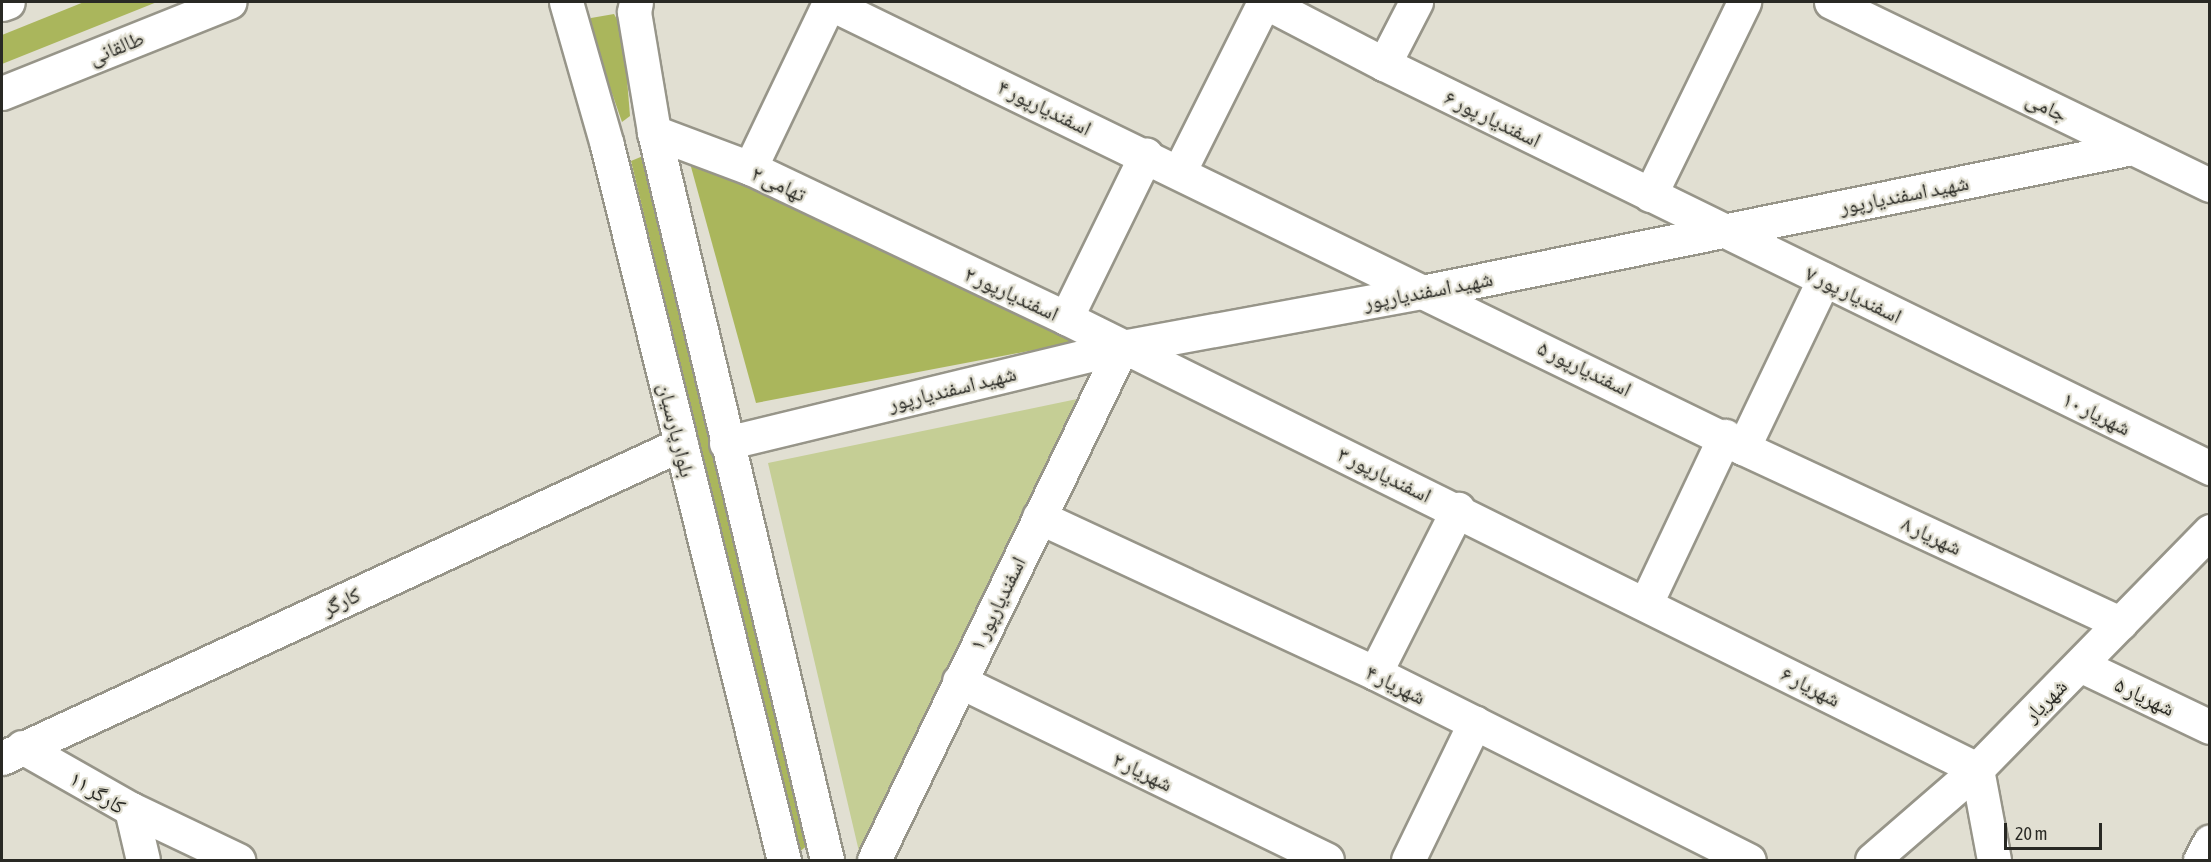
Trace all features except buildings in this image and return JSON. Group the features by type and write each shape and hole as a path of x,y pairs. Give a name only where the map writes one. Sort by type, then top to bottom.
{"street":[{"path":"2,4 8,2"},
{"name":"طالقانی","path":"2,93 230,2"},
{"name":"بلوار پارسیان","path":"566,2 607,145 785,858"},
{"path":"636,2 634,12 654,132 821,854"},
{"path":"1180,171 1265,2"},
{"name":"اسفندیار پور ۶","path":"1265,2 1384,64 1724,230"},
{"path":"1384,64 1416,2"},
{"path":"1650,195 1744,2"},
{"name":"جامی","path":"1831,2 1891,15 2132,148 2210,185"},
{"name":"اسفندیارپور ۴","path":"750,168 829,3 1427,291"},
{"path":"607,145 654,132"},
{"name":"تهامی ۲","path":"654,132 750,168 901,241"},
{"name":"شهید اسفندیارپور","path":"726,443 1122,347 1427,291 2132,148"},
{"path":"1066,318 1146,155"},
{"name":"اسفندیار پور ۷","path":"1724,230 1985,357"},
{"name":"اسفندیارپور ۲","path":"901,241 1066,318 1122,347"},
{"path":"1646,603 1824,279"},
{"name":"اسفندیارپور ۵","path":"1427,291 1734,442"},
{"name":"اسفندیارپور ۳","path":"1122,347 1458,509 1646,603"},
{"name":"اسفندیارپور ۱","path":"874,861 1122,347"},
{"name":"شهریار ۱۰","path":"1985,357 2210,468"},
{"name":"شهریار ۸","path":"1734,442 2120,623"},
{"name":"کارگر","path":"12,753 681,444"},
{"path":"1375,673 1458,509"},
{"name":"شهریار ۴","path":"1039,517 1375,673 1749,861"},
{"name":"شهریار","path":"1872,861 1977,769 2210,531"},
{"name":"شهریار ۶","path":"1646,603 1977,769"},
{"name":"شهریار ۵","path":"2080,665 2210,727"},
{"name":"شهریار ۲","path":"959,681 1327,861"},
{"path":"1408,861 1475,722"},
{"name":"کارگر ۱۱","path":"12,753 131,809 143,861"},
{"path":"1977,769 2000,857"},
{"path":"131,809 238,861"},
{"path":"2200,861 2210,841"}],"green space":[{"path":"84,2 157,2 2,64 2,35"},
{"path":"614,14 623,30 630,116 622,122 590,30 591,18"},
{"path":"685,145 1076,342 756,403"},
{"path":"643,156 809,844 798,853 631,161"},
{"path":"1082,398 861,860 768,463"}]}
